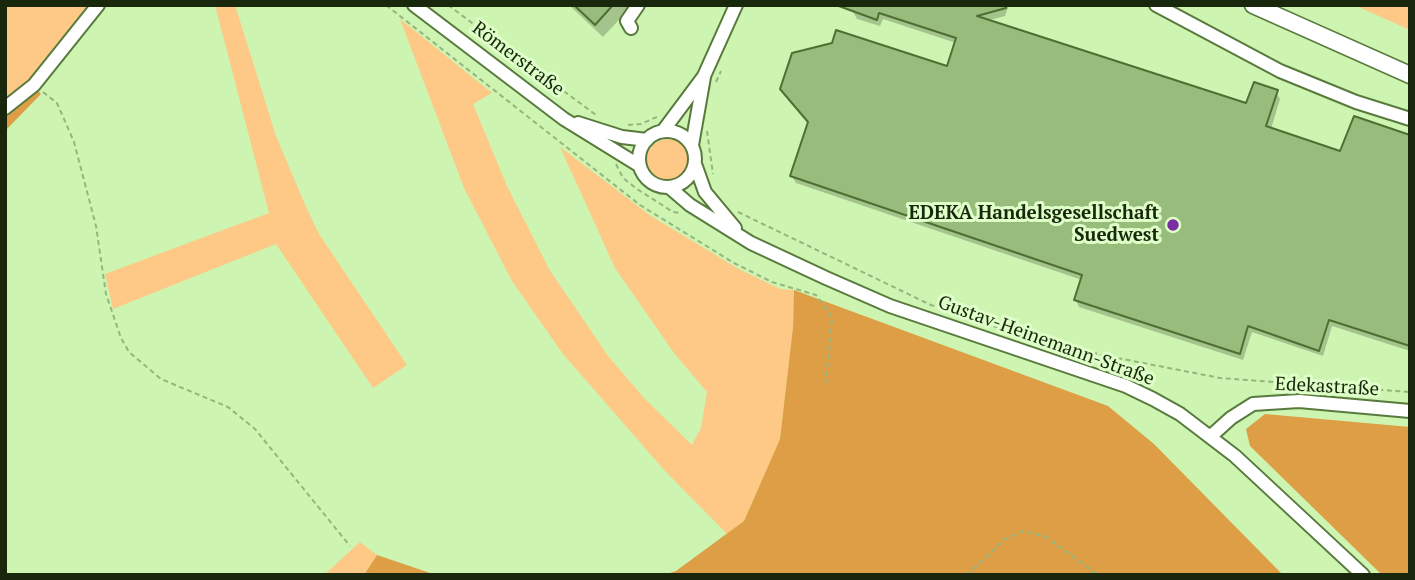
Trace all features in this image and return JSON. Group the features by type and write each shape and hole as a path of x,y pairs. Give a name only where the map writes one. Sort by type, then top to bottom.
{"main road":[{"path":"1253,5 1410,75"},
{"path":"1317,34 1410,66"}],"street":[{"path":"5,107 34,85 98,5"},
{"name":"Römerstraße","path":"414,5 564,119 640,166"},
{"path":"631,28 627,21 638,5"},
{"path":"704,76 692,145 695,163 686,180 669,187 651,182 640,166 642,148 647,140 663,131 704,76 736,5"},
{"path":"1156,5 1280,71 1356,102 1410,119"},
{"name":"Römerstraße","path":"564,119 623,131 647,140"},
{"path":"663,131 682,134 692,145"},
{"name":"Gustav-Heinemann-Straße","path":"695,163 705,192 721,214 751,243"},
{"name":"Gustav-Heinemann-Straße","path":"669,187 690,205 751,243 890,306 1126,386 1180,414 1211,436 1363,575"},
{"name":"Edekastraße","path":"1211,436 1231,418 1253,404 1299,401 1410,411"}],"path":[{"path":"386,5 640,205 734,264 772,282 816,295 832,317 826,383"},
{"path":"448,5 597,116"},
{"path":"715,85 723,65"},
{"path":"34,85 57,103 74,142 96,226 106,294 121,338 129,352 161,379 228,407 255,429 350,546"},
{"path":"623,131 678,108"},
{"path":"698,116 707,120 708,153 715,184 705,192"},
{"path":"618,154 615,167 637,189 673,212 682,213 690,205"},
{"path":"734,211 931,305 993,326 1102,355 1220,378 1410,392"},
{"path":"967,575 1004,540 1023,531 1046,537 1098,575"}],"shaded area":[{"path":"5,5 95,5 31,81 5,104"},
{"path":"215,5 235,5 276,136 306,207 319,234 407,365 373,388 276,244 113,309 105,274 269,213"},
{"path":"1354,5 1410,5 1410,30"},
{"path":"400,19 492,93 473,104 507,186 549,269 608,356 645,399 692,445 701,428 707,392 674,353 615,268 560,147 651,216 737,268 780,289 794,290 793,327 780,439 744,521 727,534 665,471 563,354 512,281 464,188"},
{"path":"37,89 41,94 5,131 5,112"},
{"path":"668,139 683,146 690,161 683,176 668,183 653,176 646,161 653,146"},
{"path":"794,290 1108,406 1154,444 1283,575 664,575 676,571 744,521 780,439 793,327"},
{"path":"1265,414 1410,427 1410,575 1382,575 1250,446 1246,429"},
{"path":"360,542 377,555 364,575 324,575"},
{"path":"377,555 436,575 364,575"}],"building":[{"path":"574,5 613,5 595,25"},
{"name":"EDEKA Handelsgesellschaft Suedwest","path":"836,5 1006,5 1006,8 977,16 1246,103 1254,82 1278,90 1266,126 1340,151 1354,116 1410,135 1410,346 1329,320 1319,351 1248,326 1240,354 1074,300 1082,275 790,176 808,122 780,89 792,53 832,43 836,30 947,66 956,38 879,13 877,20"}],"place":[{"name":"EDEKA Handelsgesellschaft Suedwest","path":"1173,225"}]}
